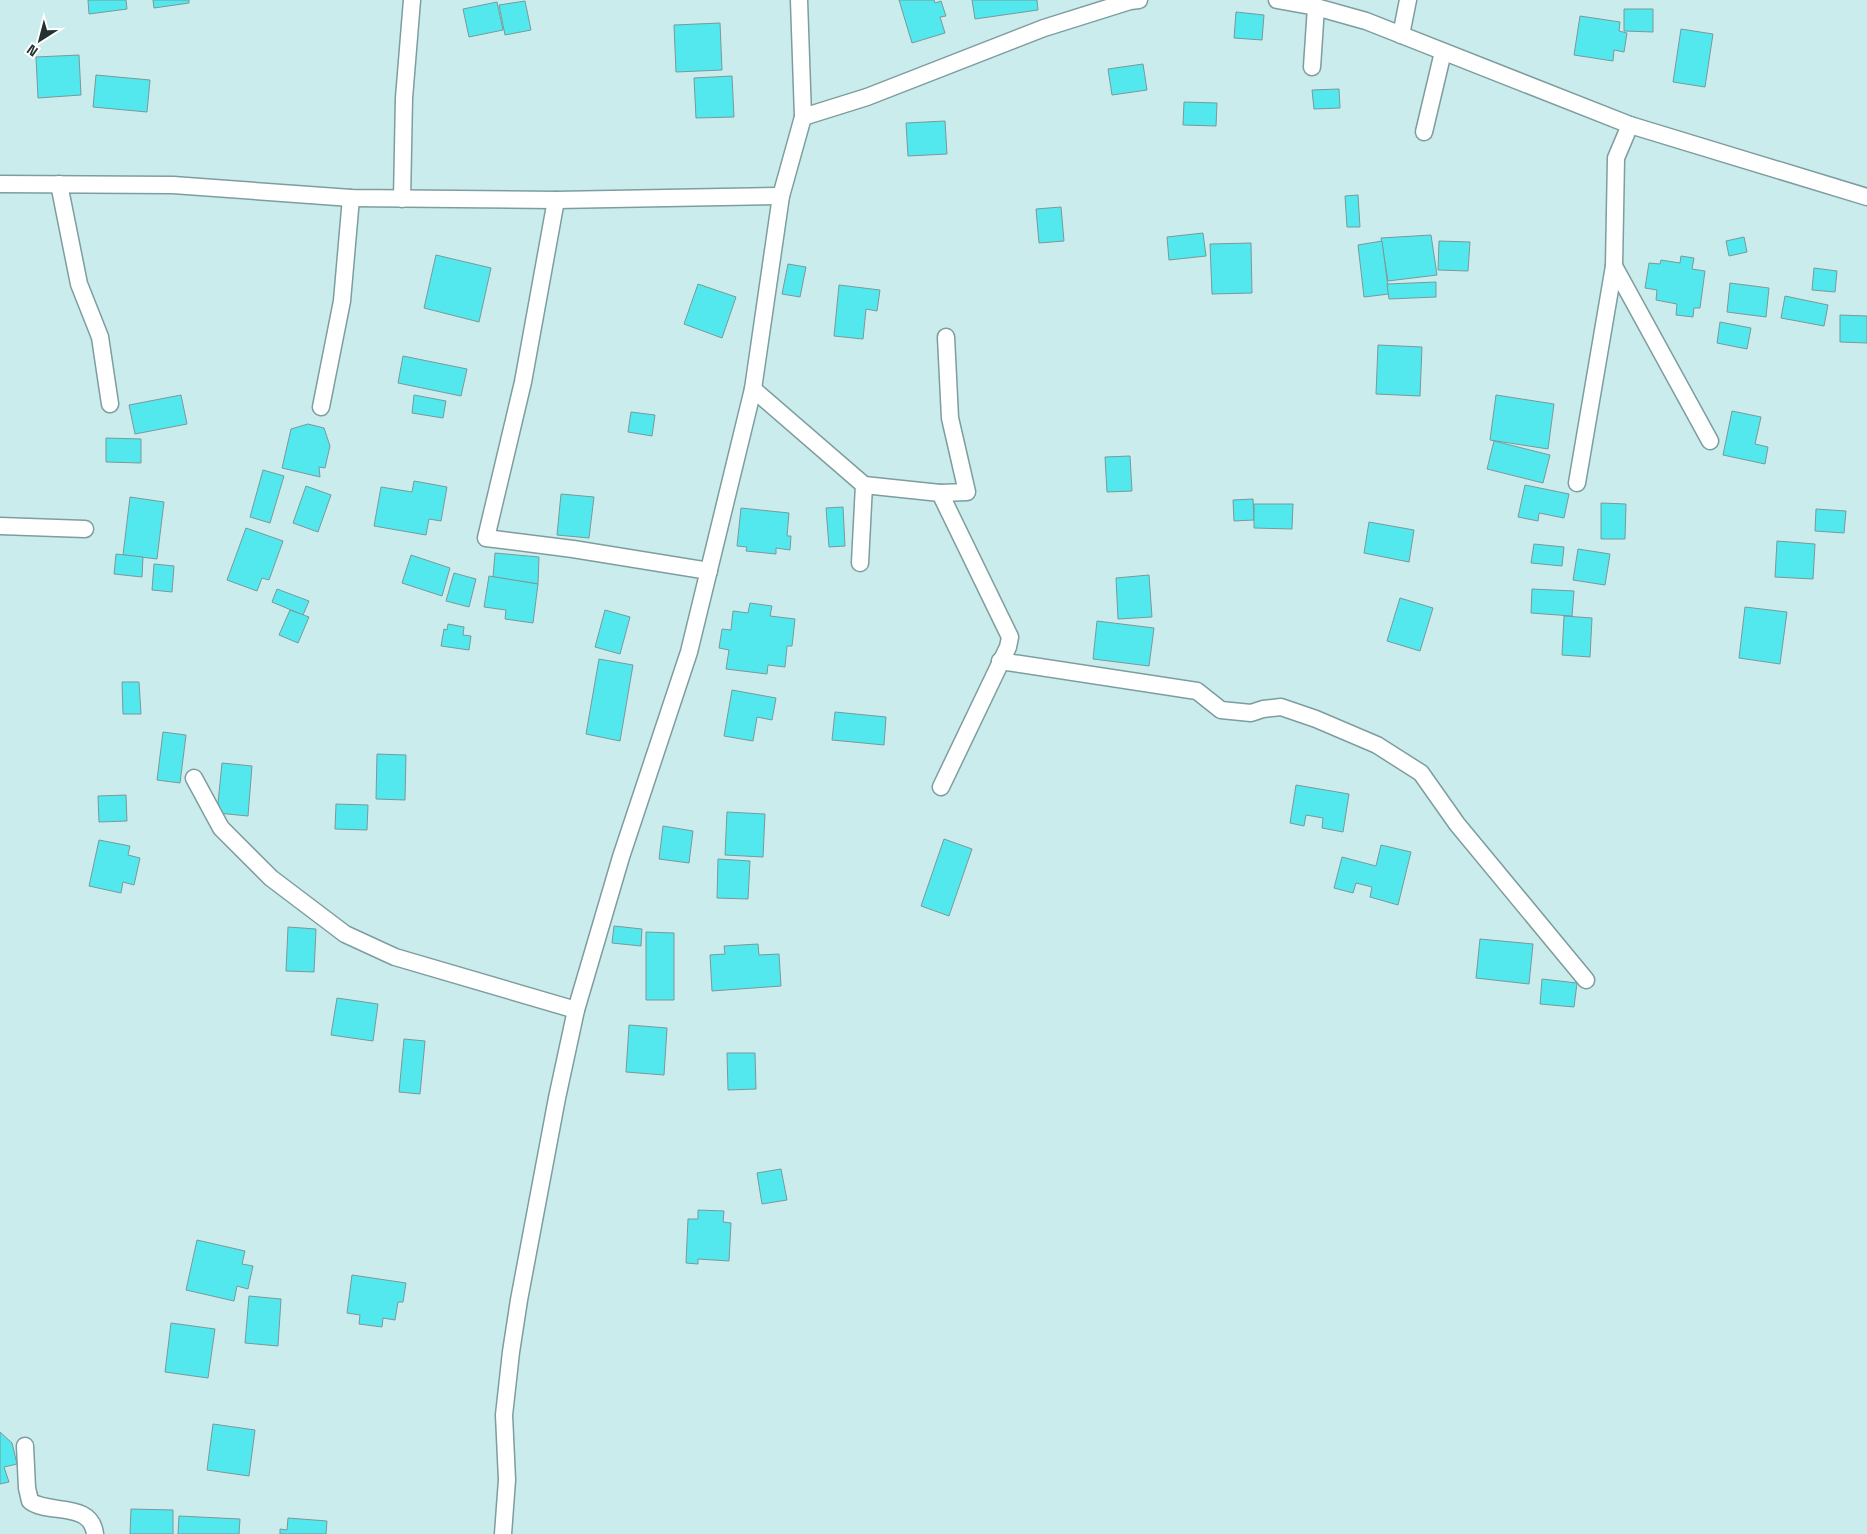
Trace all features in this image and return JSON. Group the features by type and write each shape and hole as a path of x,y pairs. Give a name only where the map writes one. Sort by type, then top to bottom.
{"street":[{"path":"402,199 404,98 412,0"},
{"path":"503,1534 507,1480 504,1415 511,1352 557,1098 576,1010 621,857 689,652 753,389 781,196 803,117 799,0"},
{"path":"803,117 866,97 1044,28 1130,1 1140,0"},
{"path":"1278,0 1316,7 1366,21 1630,125 1867,196"},
{"path":"1401,35 1408,0"},
{"path":"1312,68 1316,7"},
{"path":"1424,132 1443,52"},
{"path":"1577,483 1614,266 1616,158 1630,125"},
{"path":"0,184 173,185 352,198 402,199 556,200 781,196"},
{"path":"59,184 79,284 100,337 110,404"},
{"path":"321,407 342,302 352,198"},
{"path":"556,200 523,382 486,538 573,549 709,571"},
{"path":"1614,266 1710,441"},
{"path":"753,389 864,486 940,493 967,492 950,418 946,337"},
{"path":"860,562 864,486"},
{"path":"940,493 1010,637 1008,647 940,787"},
{"path":"0,526 84,529"},
{"path":"1000,661 1197,691 1221,710 1251,713 1264,709 1281,708 1316,719 1377,745 1421,773 1457,824 1586,980"},
{"path":"194,778 221,828 271,878 344,934 395,957 576,1010"},
{"path":"25,1446 27,1488 30,1501 37,1507 73,1511 88,1518 94,1527 95,1534"}],"building":[{"path":"88,0 126,0 127,9 89,14"},
{"path":"153,0 189,0 189,3 154,8"},
{"path":"899,0 934,0 935,3 941,1 946,16 940,17 945,33 912,43"},
{"path":"972,0 1037,0 1038,10 975,19"},
{"path":"525,1 531,30 505,35 499,5"},
{"path":"497,2 503,30 469,37 463,9"},
{"path":"1624,9 1653,9 1653,32 1624,31"},
{"path":"1236,12 1264,15 1262,40 1234,38"},
{"path":"1580,16 1620,22 1619,31 1627,33 1624,52 1614,50 1613,61 1574,55"},
{"path":"720,23 722,70 676,72 674,25"},
{"path":"1681,29 1713,34 1705,87 1673,82"},
{"path":"79,55 81,95 38,98 36,57"},
{"path":"1143,64 1147,90 1112,95 1108,69"},
{"path":"96,75 150,80 147,112 93,107"},
{"path":"732,76 734,117 696,118 694,78"},
{"path":"1339,89 1340,108 1314,109 1312,90"},
{"path":"1184,102 1217,103 1216,126 1183,125"},
{"path":"945,121 947,154 908,156 906,123"},
{"path":"1358,195 1360,227 1347,227 1345,196"},
{"path":"1061,207 1064,241 1039,243 1036,209"},
{"path":"1203,233 1206,256 1169,260 1167,237"},
{"path":"1431,235 1437,275 1388,281 1381,238"},
{"path":"1744,237 1747,252 1729,256 1726,241"},
{"path":"1382,241 1389,294 1364,297 1358,245"},
{"path":"1439,241 1470,242 1468,271 1438,270"},
{"path":"1251,243 1252,293 1212,294 1210,244"},
{"path":"436,255 491,268 479,322 424,308"},
{"path":"1681,256 1694,258 1692,269 1705,271 1700,308 1694,308 1693,317 1676,315 1677,304 1656,300 1657,290 1645,288 1649,263 1660,264 1661,260 1680,263"},
{"path":"788,264 806,267 800,297 782,294"},
{"path":"1814,268 1837,271 1835,292 1812,290"},
{"path":"1436,282 1436,297 1389,299 1387,284"},
{"path":"1730,283 1769,288 1766,317 1727,312"},
{"path":"698,284 736,297 722,338 684,324"},
{"path":"839,285 880,290 877,311 866,309 863,339 834,336"},
{"path":"1785,296 1828,305 1824,326 1781,318"},
{"path":"1840,315 1867,316 1867,343 1840,342"},
{"path":"1720,322 1751,328 1747,349 1717,343"},
{"path":"1378,345 1422,347 1420,396 1376,394"},
{"path":"403,356 467,369 461,396 398,383"},
{"path":"181,395 187,424 135,434 129,405"},
{"path":"414,395 446,401 443,418 412,413"},
{"path":"1496,395 1554,404 1548,449 1490,440"},
{"path":"1732,411 1761,417 1755,444 1768,447 1765,464 1723,455"},
{"path":"631,412 655,415 652,436 628,432"},
{"path":"308,424 324,428 330,446 325,468 319,467 320,477 282,468 291,429"},
{"path":"106,438 141,439 141,463 106,462"},
{"path":"1494,441 1550,455 1543,483 1487,469"},
{"path":"1130,456 1132,491 1107,492 1105,457"},
{"path":"263,470 284,476 270,523 250,517"},
{"path":"414,481 447,487 441,521 429,519 426,535 374,526 381,487 412,492"},
{"path":"1525,485 1569,494 1564,518 1539,513 1538,521 1518,517"},
{"path":"306,486 331,495 318,532 293,523"},
{"path":"561,494 594,497 589,538 557,535"},
{"path":"130,497 164,502 157,559 123,555"},
{"path":"1253,499 1254,520 1234,521 1233,500"},
{"path":"1601,503 1626,504 1625,539 1601,539"},
{"path":"1254,504 1293,504 1292,529 1254,528"},
{"path":"843,507 845,546 829,547 826,508"},
{"path":"741,508 789,513 787,536 791,536 790,550 776,548 776,554 746,551 747,547 737,546"},
{"path":"1816,509 1846,511 1844,533 1815,531"},
{"path":"1369,522 1414,530 1409,562 1364,553"},
{"path":"246,528 283,541 269,580 262,578 257,591 227,580"},
{"path":"1777,541 1815,544 1813,579 1775,577"},
{"path":"1534,544 1564,547 1562,566 1531,563"},
{"path":"1578,549 1610,554 1605,585 1573,580"},
{"path":"495,553 539,557 538,584 493,577"},
{"path":"116,554 143,557 142,577 114,574"},
{"path":"411,555 450,568 442,596 402,583"},
{"path":"154,564 174,566 172,592 152,590"},
{"path":"454,573 476,579 469,607 446,601"},
{"path":"1149,575 1152,617 1118,619 1116,578"},
{"path":"489,576 538,584 533,623 505,619 506,610 484,607"},
{"path":"277,589 309,601 303,615 272,602"},
{"path":"1532,589 1574,591 1572,616 1531,613"},
{"path":"1400,598 1433,608 1420,651 1387,641"},
{"path":"750,603 772,606 770,616 795,619 792,646 787,646 785,667 768,665 767,674 726,669 729,650 719,648 722,629 731,630 733,611 748,613"},
{"path":"1745,607 1787,612 1780,664 1739,658"},
{"path":"290,610 309,617 298,643 279,635"},
{"path":"605,610 630,617 620,654 595,647"},
{"path":"1564,616 1592,618 1590,657 1562,655"},
{"path":"1097,621 1154,628 1149,666 1093,659"},
{"path":"448,624 464,627 463,635 471,636 469,650 441,646 444,629 447,630"},
{"path":"599,659 633,665 620,741 586,734"},
{"path":"122,682 139,682 141,714 123,714"},
{"path":"732,690 776,698 772,720 757,717 753,741 724,736"},
{"path":"835,712 886,717 884,745 832,740"},
{"path":"163,732 186,735 180,783 157,780"},
{"path":"377,754 406,755 405,800 376,799"},
{"path":"222,763 252,766 248,816 217,813"},
{"path":"1296,785 1349,794 1343,832 1322,828 1323,818 1306,815 1304,826 1290,823"},
{"path":"126,795 127,821 99,822 98,796"},
{"path":"336,804 368,805 367,830 335,829"},
{"path":"727,812 765,814 763,857 725,855"},
{"path":"663,826 693,831 689,863 659,859"},
{"path":"944,839 972,849 949,916 921,906"},
{"path":"99,840 130,846 128,855 140,858 134,885 123,882 121,893 89,886"},
{"path":"1381,845 1411,852 1398,905 1370,897 1372,887 1356,883 1353,893 1334,888 1342,857 1376,866"},
{"path":"718,859 750,861 748,899 717,898"},
{"path":"614,926 642,929 641,946 612,943"},
{"path":"288,927 316,929 314,972 286,971"},
{"path":"646,932 674,933 674,1000 646,1000"},
{"path":"1480,939 1533,944 1529,984 1476,978"},
{"path":"758,944 759,955 779,954 781,986 712,991 710,955 725,954 724,946"},
{"path":"1542,979 1577,983 1574,1007 1540,1004"},
{"path":"337,998 378,1004 373,1041 331,1035"},
{"path":"629,1025 667,1028 664,1075 626,1072"},
{"path":"404,1039 425,1041 420,1094 399,1092"},
{"path":"727,1053 755,1053 756,1089 728,1090"},
{"path":"781,1169 787,1200 762,1204 757,1173"},
{"path":"698,1210 724,1211 723,1222 731,1223 729,1261 698,1259 698,1264 686,1263 688,1219 698,1219"},
{"path":"197,1240 245,1251 242,1264 253,1266 248,1289 237,1286 234,1301 186,1290"},
{"path":"352,1275 406,1283 403,1302 398,1302 395,1320 383,1318 382,1327 359,1324 360,1315 347,1313"},
{"path":"249,1296 281,1299 278,1346 245,1343"},
{"path":"171,1323 215,1329 208,1378 165,1372"},
{"path":"213,1424 255,1430 249,1476 207,1470"},
{"path":"0,1432 12,1443 17,1464 4,1467 9,1482 0,1484"},
{"path":"131,1509 173,1510 173,1534 130,1534"},
{"path":"179,1516 240,1519 239,1534 178,1534"},
{"path":"288,1518 327,1521 326,1534 280,1534 280,1529 287,1530"}]}
